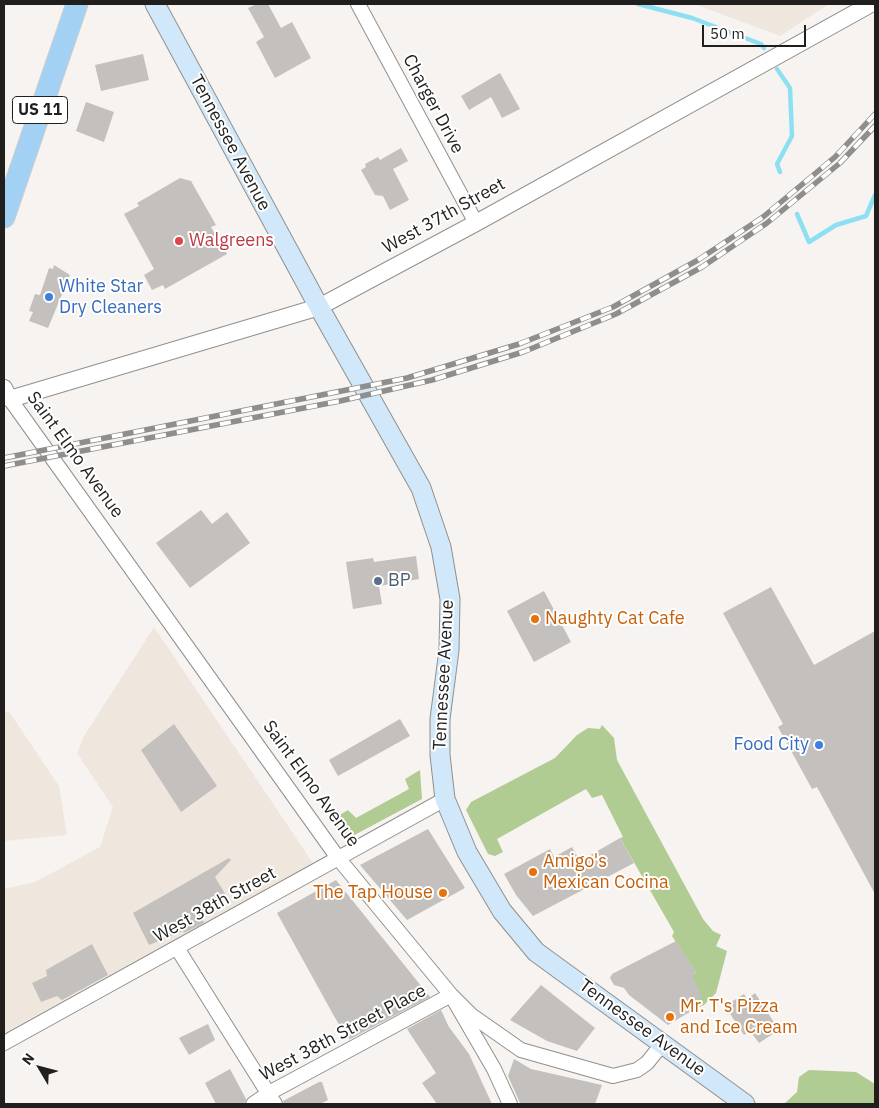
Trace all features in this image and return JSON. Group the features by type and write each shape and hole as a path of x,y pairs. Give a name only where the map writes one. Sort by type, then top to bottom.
{"main road":[{"name":"US 11","path":"4,217 77,4"},
{"name":"Tennessee Avenue","path":"155,4 318,307 421,488 441,547 450,599 449,650 440,719 440,756 445,800 467,852 502,911 533,948 745,1104"}],"street":[{"name":"Charger Drive","path":"358,4 476,223"},
{"name":"West 37th Street","path":"7,393 318,307 476,223 871,4"},
{"name":"Saint Elmo Avenue","path":"7,393 338,858 451,995 471,1015 521,1050 613,1076 637,1070 647,1063 663,1043"},
{"name":"West 38th Street","path":"4,1043 445,800"},
{"path":"177,948 272,1099"},
{"path":"451,995 494,1069 510,1104"},
{"name":"West 38th Street Place","path":"253,1104 272,1099 451,995"}],"shaded area":[{"path":"694,4 829,4 780,36"},
{"path":"154,627 313,863 4,1033 4,889 35,882 100,847 113,807 77,753 84,736"},
{"path":"4,711 10,713 59,786 67,835 4,841"}],"green space":[{"path":"602,725 614,738 617,760 703,919 713,931 721,935 716,946 727,951 716,993 704,1005 693,1010 690,1003 692,975 696,973 672,936 674,932 620,838 623,837 602,795 592,798 586,789 497,839 503,852 495,856 488,854 466,810 471,802 555,758 577,735 588,728 600,729"},
{"path":"420,770 422,799 345,840 331,820 348,810 356,818 409,789 405,779"},
{"path":"809,1070 856,1072 875,1084 875,1104 784,1104 797,1092 799,1077"}],"building":[{"path":"257,4 268,4 281,28 292,22 311,58 275,78 256,42 264,37 248,8"},
{"path":"143,54 149,80 101,91 95,65"},
{"path":"500,73 520,109 502,118 491,97 469,110 461,96"},
{"path":"86,102 114,112 104,142 76,131"},
{"path":"401,148 408,161 393,169 409,200 390,210 383,196 375,195 361,170 366,167 365,164 378,157 380,160"},
{"name":"Walgreens","path":"180,178 191,181 216,225 211,227 227,254 165,289 163,285 152,290 144,275 154,269 124,214 139,206 137,203"},
{"path":"54,265 70,275 48,328 29,321 33,312 29,311 35,294 40,295 49,268 53,269"},
{"path":"201,510 212,524 227,512 250,543 190,588 156,543"},
{"name":"BP","path":"416,556 419,579 379,586 382,604 353,609 346,562 373,558 374,562"},
{"path":"771,587 814,665 875,631 875,894 817,787 812,789 778,727 783,724 723,613"},
{"path":"544,591 571,642 534,662 507,611"},
{"path":"400,719 410,736 338,776 329,760"},
{"path":"174,724 217,786 181,812 141,750"},
{"path":"428,829 465,888 407,920 360,865"},
{"path":"620,838 634,863 533,916 516,895 504,874 550,849 554,857 572,847 580,861"},
{"path":"229,858 231,860 215,877 227,897 200,912 204,923 184,933 183,931 149,945 133,913"},
{"path":"336,880 430,997 350,1039 347,1038 334,1016 277,913"},
{"path":"676,941 696,973 692,975 702,997 690,1003 693,1010 668,1025 629,995 624,988 614,985 610,978 612,974"},
{"path":"92,944 108,975 62,1000 57,996 41,1002 32,983 47,976 46,970"},
{"path":"541,985 595,1028 577,1051 547,1041 510,1020"},
{"path":"755,993 779,1030 759,1043 750,1031 744,1035 725,1006 744,994 747,999"},
{"path":"441,1010 449,1027 469,1054 492,1104 437,1104 422,1083 436,1073 407,1029"},
{"path":"208,1024 215,1040 189,1055 179,1038"},
{"path":"514,1059 531,1069 602,1085 595,1104 520,1103 508,1076"},
{"path":"230,1069 246,1099 244,1104 216,1104 205,1083"},
{"path":"322,1082 328,1100 320,1104 284,1104 283,1101"}],"waterway":[{"path":"638,4 692,18 761,44 764,48"},
{"path":"777,69 790,88 792,136 777,164 780,172"},
{"path":"797,214 809,242 836,225 866,216 875,195"}],"railway":[{"path":"4,458 407,378 519,344 613,307 698,260 763,217 835,157 875,114"},
{"path":"4,466 340,401 432,380 523,352 616,314 702,267 767,223 840,163 875,126"}],"place":[{"name":"Walgreens","path":"179,241"},
{"name":"White Star Dry Cleaners","path":"49,297"},
{"name":"BP","path":"378,581"},
{"name":"Naughty Cat Cafe","path":"535,619"},
{"name":"Food City","path":"819,745"},
{"name":"Amigo's Mexican Cocina","path":"533,872"},
{"name":"The Tap House","path":"443,893"},
{"name":"Mr. T's Pizza and Ice Cream","path":"670,1017"}]}
